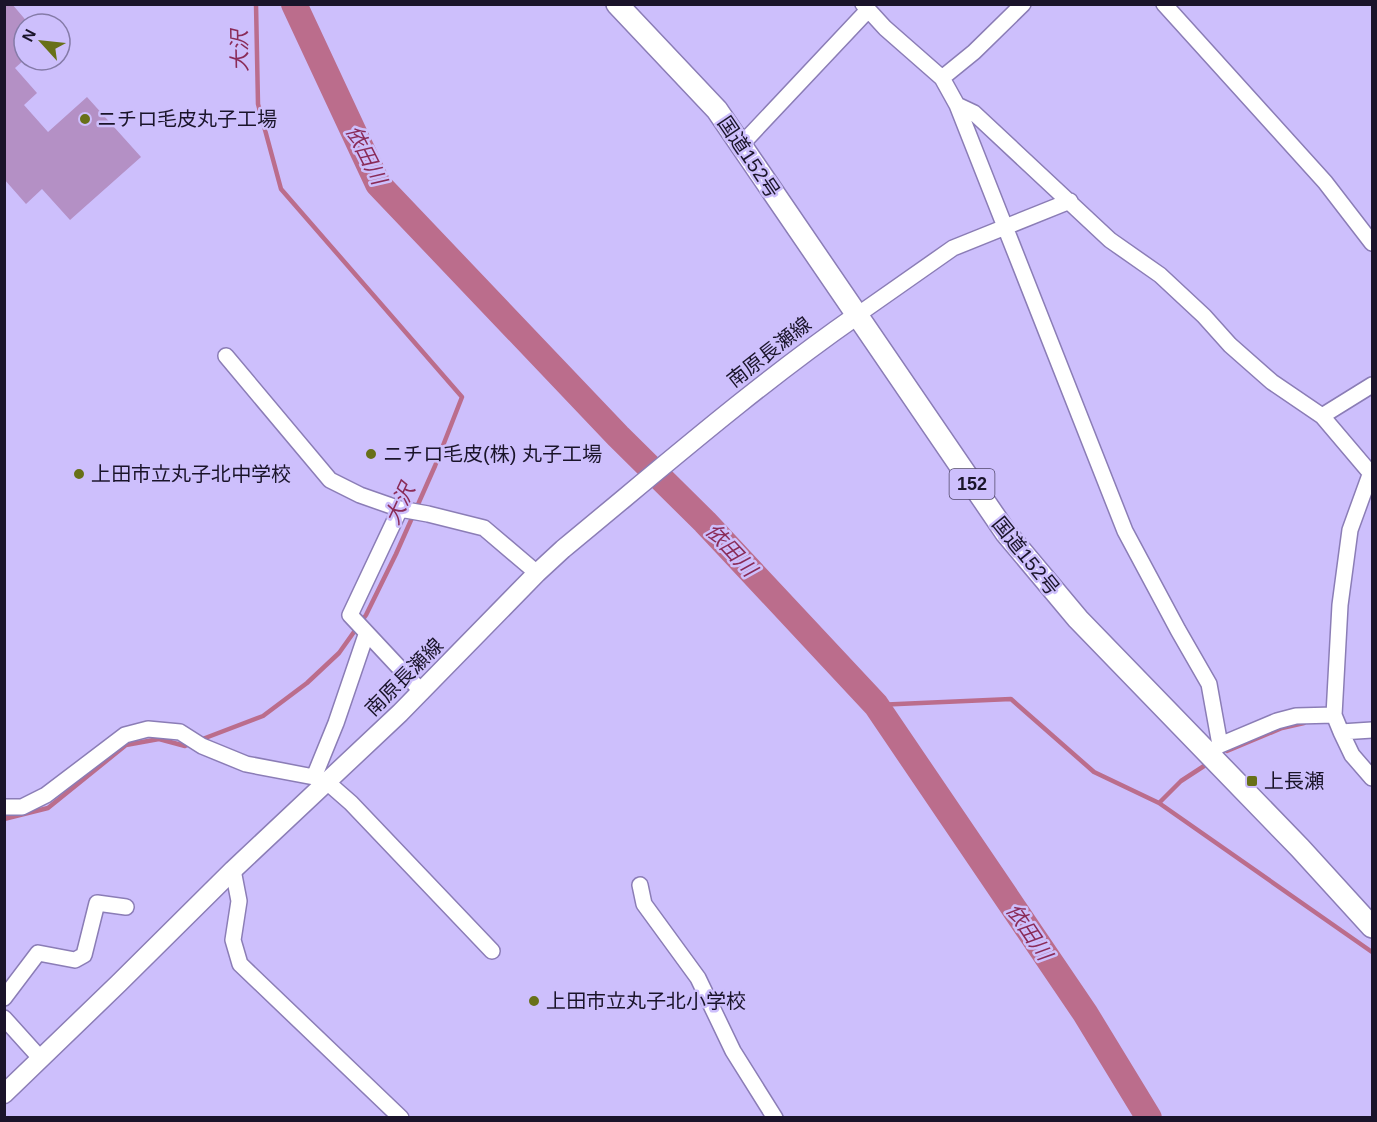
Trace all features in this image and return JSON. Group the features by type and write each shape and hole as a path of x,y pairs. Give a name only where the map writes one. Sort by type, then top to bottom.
{"highway":[{"name":"国道152号","path":"617,4 717,110 1006,533 1078,619 1214,749 1372,927"}],"main road":[{"name":"南原長瀬線","path":"4,1094 233,870 320,780 422,692 562,549 756,390 856,316"}],"street":[{"path":"942,78 974,52 1023,4"},
{"path":"1164,4 1325,182 1372,243"},
{"path":"741,145 865,7 942,78 957,105 1125,531 1209,684 1214,749 1277,721 1296,716 1334,715"},
{"path":"957,105 974,112 1110,240 1160,275 1204,316 1230,345 1272,382 1322,416 1372,473 1350,530 1340,605 1334,715 1352,755 1372,778"},
{"path":"856,316 953,248 1070,201"},
{"path":"226,356 330,480 360,495 400,509 484,528 537,573"},
{"path":"1322,416 1372,386"},
{"path":"400,509 350,615 366,635 422,692"},
{"path":"320,780 336,723 366,635"},
{"path":"4,807 22,807 46,795 125,735 148,729 180,732 202,746 246,764 320,780 351,803 492,951"},
{"path":"1341,732 1372,730"},
{"path":"233,870 239,901 233,940 240,964 401,1118"},
{"path":"639,885 644,904 698,978 733,1051 755,1082 775,1118"},
{"path":"4,998 38,953 75,960 84,955 97,903 126,907"},
{"path":"4,1018 40,1059"}],"building":[{"name":"ニチロ毛皮丸子工場","path":"4,4 12,4 19,12 12,12 12,72 19,72 37,93 24,105 48,132 87,97 141,157 70,220 42,189 26,204 4,179"}],"waterway":[{"name":"大沢","path":"200,740 263,716 307,683 339,653 366,615 396,554 435,466 462,397 281,189 258,104 256,4"},
{"name":"依田川","path":"294,4 378,184 618,436 705,522 876,705 1085,1013 1149,1118"},
{"path":"876,705 1011,699 1094,772 1159,803 1372,952"},
{"path":"1227,751 1282,728 1304,723"},
{"name":"大沢","path":"4,819 48,808 126,745 159,739 185,746 192,743"},
{"path":"1159,803 1181,781 1204,766"}],"place":[{"name":"ニチロ毛皮丸子工場","path":"85,119"},
{"name":"ニチロ毛皮(株) 丸子工場","path":"371,454"},
{"name":"上田市立丸子北中学校","path":"79,474"},
{"name":"上長瀬","path":"1252,781"},
{"name":"上田市立丸子北小学校","path":"534,1001"}]}
